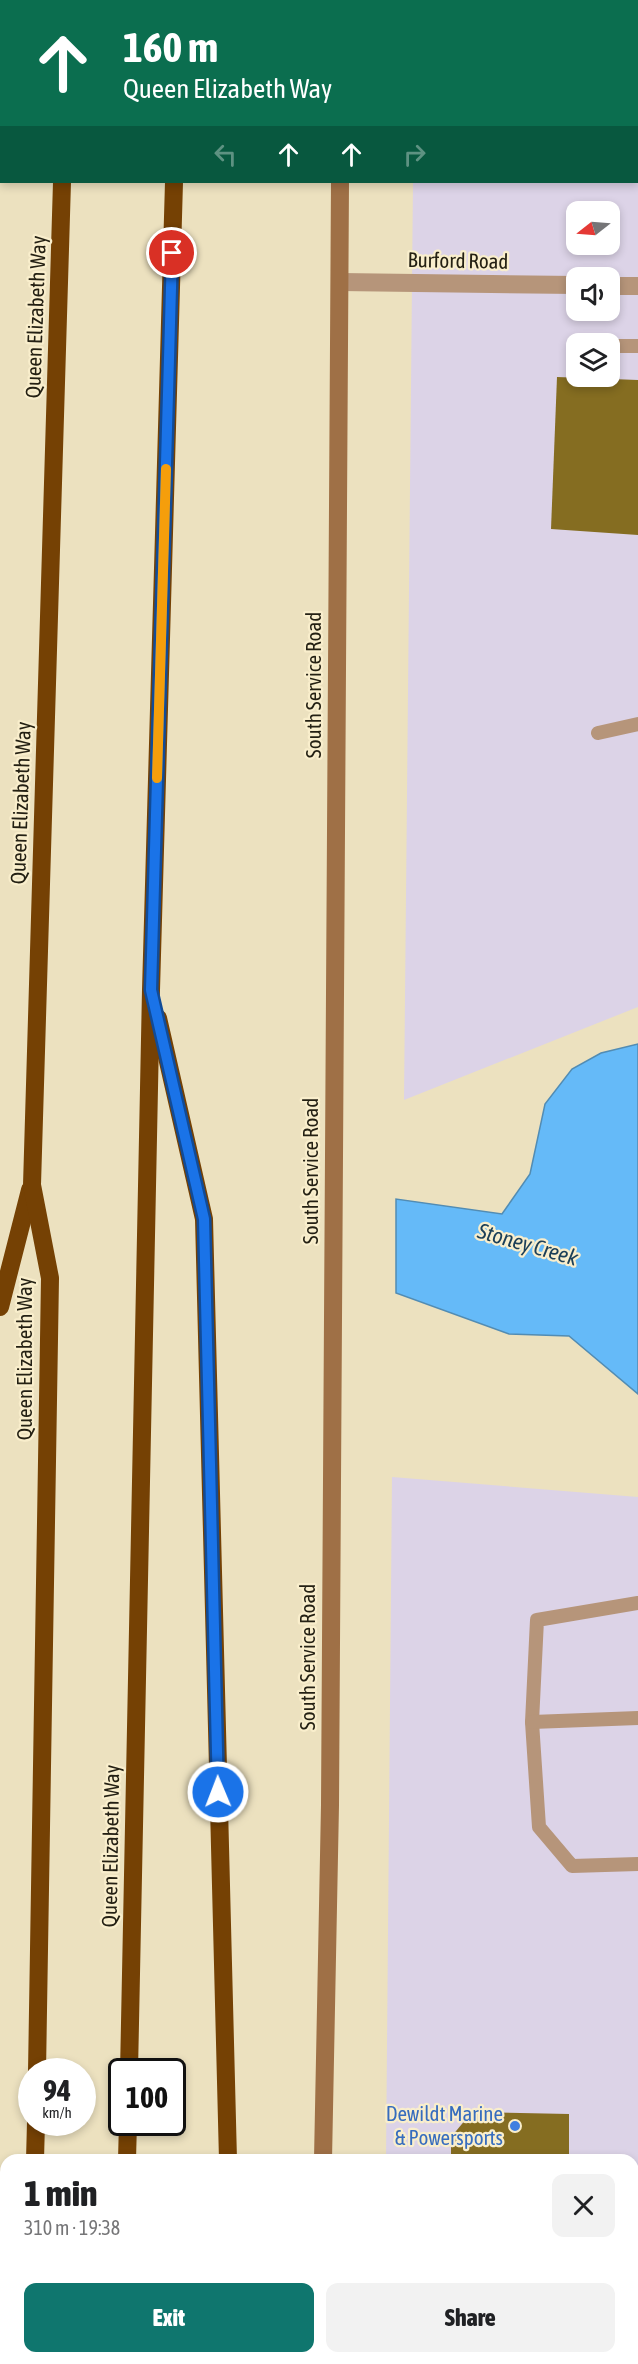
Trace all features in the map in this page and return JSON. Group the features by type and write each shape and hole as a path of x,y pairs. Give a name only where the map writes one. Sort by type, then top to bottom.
{"highway":[{"name":"Queen Elizabeth Way","path":"37,2058 50,1278 32,1185 62,183"},
{"name":"Queen Elizabeth Way","path":"129,2058 151,990 174,183"},
{"path":"151,990 204,1219 228,2154"},
{"path":"0,1307 32,1185"},
{"path":"35,2154 36,2136"},
{"path":"127,2154 128,2136"}],"street":[{"name":"South Service Road","path":"323,2154 330,1805 340,183"},
{"name":"Burford Road","path":"340,282 566,285"},
{"path":"620,286 638,286"}],"lane":[{"path":"620,346 638,346"},
{"path":"598,733 638,724"},
{"path":"638,1603 537,1620 532,1722 539,1827 572,1866 638,1864"},
{"path":"532,1722 638,1718"}],"shaded area":[{"path":"413,183 638,183 638,1007 404,1100"},
{"path":"392,1477 638,1497 638,2154 386,2154"}],"water":[{"name":"Stoney Creek","path":"638,1044 638,1394 569,1336 509,1334 396,1293 396,1199 502,1214 530,1174 545,1104 572,1069 601,1053"}],"building":[{"path":"557,377 566,377 566,387 620,387 620,379 638,380 638,535 551,529"},
{"name":"Dewildt Marine & Powersports","path":"472,2112 569,2114 569,2154 451,2154 451,2137"}],"slow traffic":[{"path":"157,778 166,469"}],"place":[{"name":"Dewildt Marine & Powersports","path":"515,2126"}],"route":[{"path":"172,253 151,990 204,1219 218,1792"}]}
